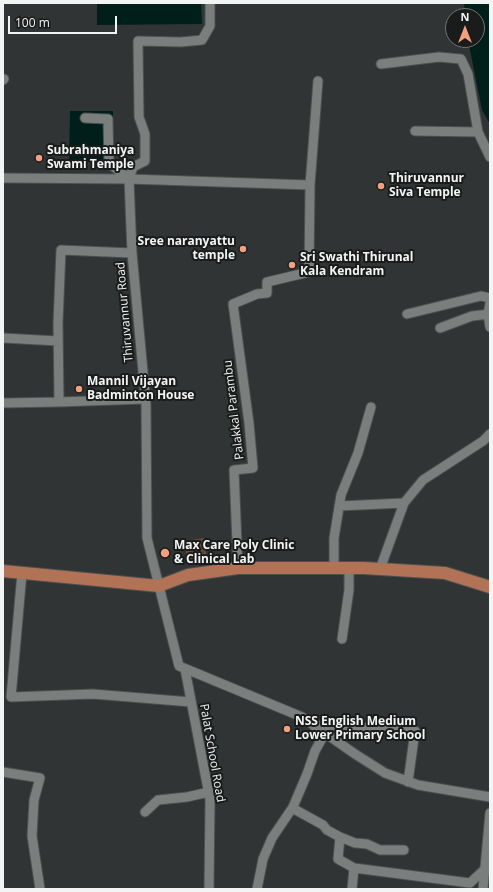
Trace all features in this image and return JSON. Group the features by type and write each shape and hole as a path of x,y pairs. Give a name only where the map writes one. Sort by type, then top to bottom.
{"main road":[{"path":"3,571 159,586 188,575 238,568 380,568 445,573 490,587"}],"street":[{"path":"129,179 133,167 145,161 145,134 139,117 138,41 181,42 202,40 210,26 210,3"},
{"path":"381,64 440,57 461,59 468,74 478,132 490,158"},
{"path":"3,178 129,179 310,185 318,81"},
{"path":"85,118 108,118 108,163 129,179"},
{"path":"414,131 478,132"},
{"name":"Thiruvannur Road","path":"129,179 132,253 145,399 147,538 159,586"},
{"name":"Palakkal Parambu","path":"238,568 234,470 253,468 249,423 233,304 257,294 267,293 267,282 309,272 310,185"},
{"path":"59,402 58,340 61,250 132,253"},
{"path":"408,314 481,296 490,298"},
{"path":"490,303 490,327"},
{"path":"440,328 472,316 489,314"},
{"path":"3,338 58,340"},
{"path":"3,403 145,399"},
{"path":"334,568 334,538 341,495 349,478 360,446 371,407"},
{"path":"380,568 404,503 423,480 483,441 490,434"},
{"path":"339,506 404,503"},
{"path":"342,639 349,590 349,568"},
{"path":"22,573 11,697 93,694 191,702"},
{"name":"Palat School Road","path":"159,586 179,666 185,669 209,792 209,889"},
{"path":"185,669 302,717 385,773 418,785 490,797"},
{"path":"314,726 327,724 414,731 408,782"},
{"path":"257,889 263,860 272,838 293,807 315,751 325,733"},
{"path":"3,772 40,778 34,800 32,836 40,889"},
{"path":"145,812 158,800 187,797 209,792"},
{"path":"293,807 294,809 323,825 327,830 354,843 367,844 380,850 404,850"},
{"path":"483,889 487,869 490,813"},
{"path":"340,837 338,859 354,868 470,883 487,869"},
{"path":"352,889 354,868"}],"shaded area":[{"path":"97,3 201,3 202,24 97,25"},
{"path":"464,3 490,3 490,124 482,110 470,48 485,48 485,8 464,8"},
{"path":"70,111 113,111 113,161 69,161"},
{"path":"204,538 207,557 187,560 184,541"}],"place":[{"name":"Subrahmaniya Swami Temple","path":"39,158"},
{"name":"Thiruvannur Siva Temple","path":"381,186"},
{"name":"Sree naranyattu temple","path":"243,249"},
{"name":"Sri Swathi Thirunal Kala Kendram","path":"292,265"},
{"name":"Mannil Vijayan Badminton House","path":"79,389"},
{"name":"Max Care Poly Clinic & Clinical Lab","path":"165,553"},
{"name":"NSS English Medium Lower Primary School","path":"287,729"}]}
